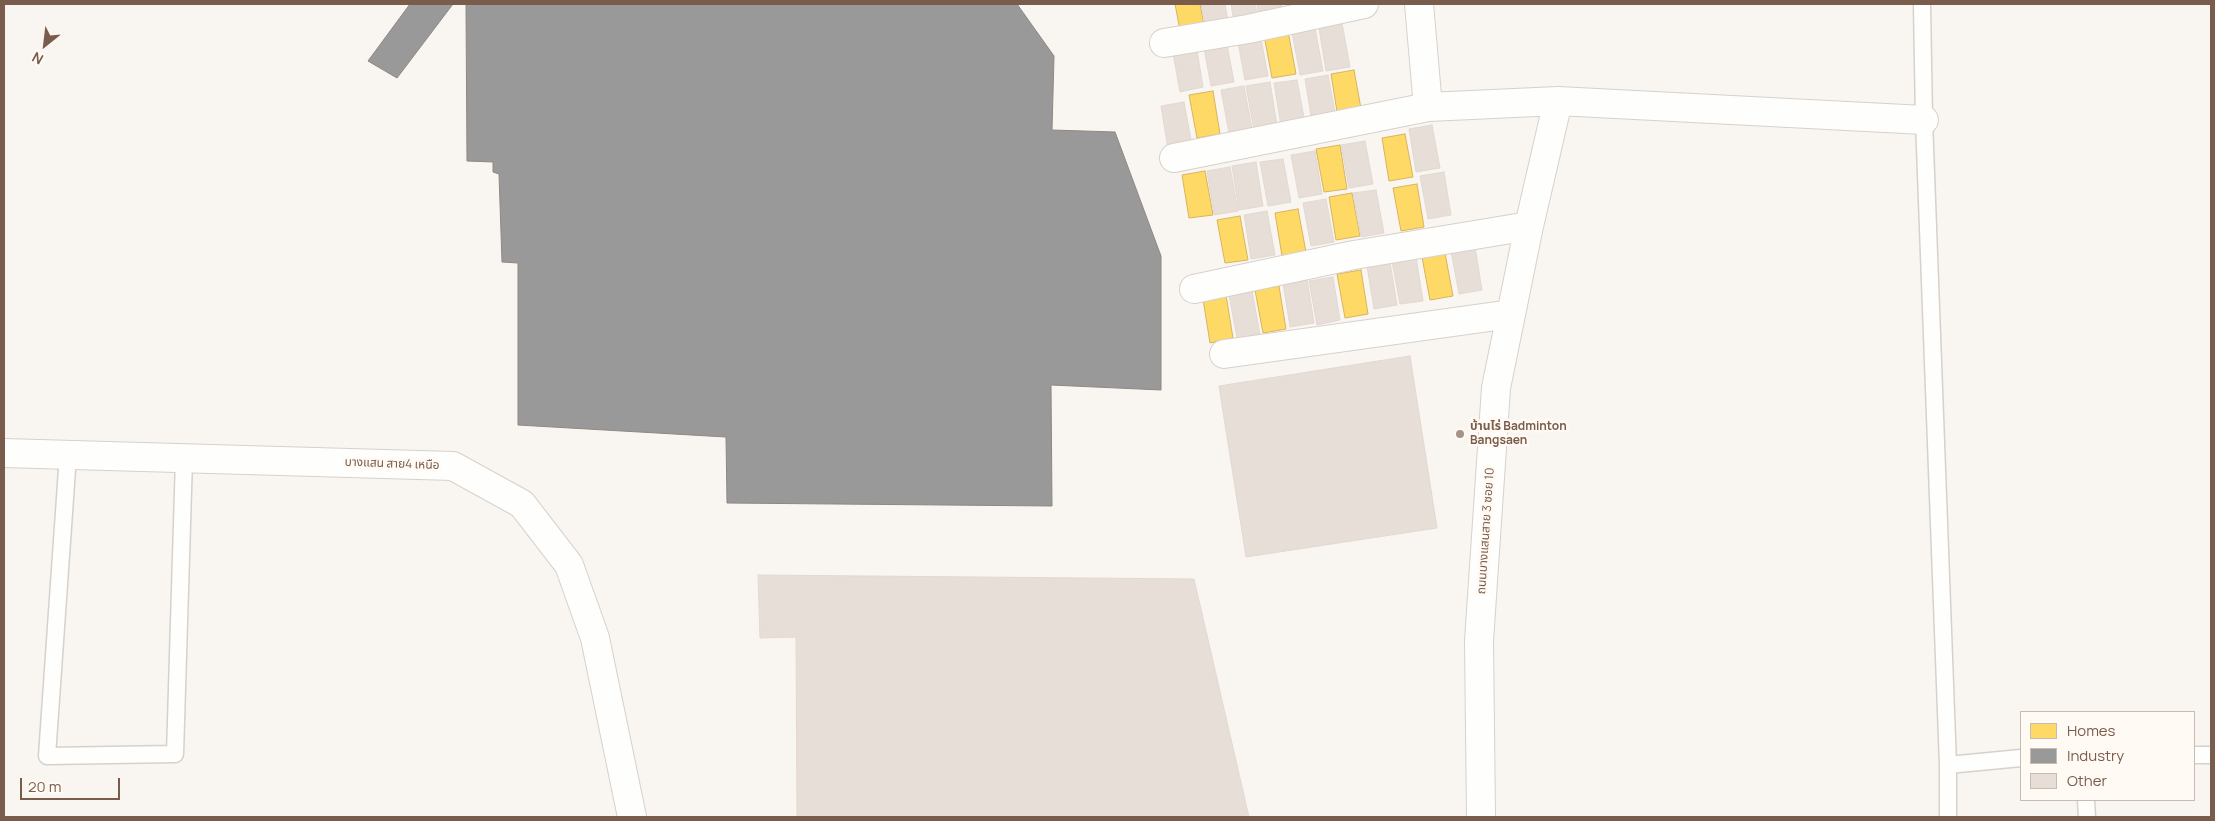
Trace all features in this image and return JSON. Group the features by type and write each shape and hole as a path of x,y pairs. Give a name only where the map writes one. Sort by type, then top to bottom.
{"street":[{"path":"1164,43 1248,29 1364,4"},
{"path":"1419,4 1428,107"},
{"path":"1174,158 1428,107 1558,101 1924,120"},
{"name":"ถนนบางแสนสาย 3 ซอย 10","path":"1481,817 1478,641 1496,388 1529,226 1558,101"},
{"path":"1194,289 1354,256 1529,226"},
{"path":"1224,354 1511,314"},
{"name":"บางแสน สาย4 เหนือ","path":"4,454 453,466 522,504 568,565 595,638 632,817"}],"lane":[{"path":"1922,4 1924,120 1948,765 1948,817"},
{"path":"68,455 47,756 175,754 184,458"},
{"path":"2195,755 2211,755"},
{"path":"1948,765 2020,758"},
{"path":"2086,801 2087,817"}],"building: Homes":[{"path":"1175,4 1200,4 1204,25 1180,30"},
{"path":"1288,31 1296,74 1272,78 1264,35"},
{"path":"1354,70 1362,114 1338,118 1331,74"},
{"path":"1213,91 1220,134 1197,138 1189,95"},
{"path":"1405,134 1413,177 1389,181 1382,138"},
{"path":"1340,145 1347,189 1324,192 1316,149"},
{"path":"1205,171 1213,215 1189,218 1182,175"},
{"path":"1417,184 1424,227 1401,231 1393,188"},
{"path":"1352,193 1360,236 1336,240 1329,197"},
{"path":"1298,209 1306,252 1282,256 1275,213"},
{"path":"1240,216 1248,260 1225,263 1217,220"},
{"path":"1445,253 1453,296 1430,300 1422,257"},
{"path":"1361,270 1368,314 1345,318 1337,274"},
{"path":"1279,286 1286,329 1263,333 1255,290"},
{"path":"1226,295 1233,338 1210,343 1203,299"}],"building: Industry":[{"path":"410,4 453,4 397,78 368,61"},
{"path":"466,4 1017,4 1054,56 1052,130 1115,132 1161,256 1161,390 1051,385 1052,506 727,503 726,437 518,425 518,263 502,262 499,174 493,172 493,162 467,161"}],"building: Other":[{"path":"1201,4 1225,4 1228,21 1205,25"},
{"path":"1231,4 1255,4 1258,18 1234,22"},
{"path":"1257,4 1281,4 1283,12 1259,16"},
{"path":"1342,23 1350,67 1326,71 1319,28"},
{"path":"1315,28 1323,71 1300,75 1292,32"},
{"path":"1260,33 1268,76 1245,80 1237,37"},
{"path":"1226,39 1234,82 1211,86 1203,43"},
{"path":"1196,44 1203,87 1180,92 1172,48"},
{"path":"1328,75 1336,118 1312,122 1305,79"},
{"path":"1297,80 1305,123 1281,126 1274,83"},
{"path":"1270,82 1277,125 1254,130 1246,86"},
{"path":"1244,86 1252,129 1229,133 1221,90"},
{"path":"1184,102 1192,145 1168,149 1161,106"},
{"path":"1432,125 1440,168 1416,172 1409,129"},
{"path":"1365,141 1373,184 1349,188 1341,145"},
{"path":"1315,151 1322,194 1299,198 1291,155"},
{"path":"1283,159 1291,202 1268,206 1260,162"},
{"path":"1256,162 1263,206 1239,210 1232,166"},
{"path":"1230,167 1238,211 1214,215 1207,171"},
{"path":"1444,172 1451,215 1428,219 1420,176"},
{"path":"1376,190 1384,233 1361,237 1353,193"},
{"path":"1326,199 1334,242 1311,246 1303,203"},
{"path":"1267,211 1275,255 1251,259 1244,215"},
{"path":"1475,247 1482,290 1459,294 1451,251"},
{"path":"1416,257 1423,301 1400,304 1392,261"},
{"path":"1390,262 1397,305 1374,309 1367,266"},
{"path":"1333,277 1340,320 1317,325 1309,281"},
{"path":"1307,279 1314,323 1290,327 1283,283"},
{"path":"1252,291 1260,335 1237,338 1229,295"},
{"path":"1410,356 1437,528 1246,557 1219,386"},
{"path":"758,575 1194,579 1249,817 797,817 796,637 760,638"}],"place":[{"name":"บ้านไร่ Badminton Bangsaen","path":"1460,434"}]}
